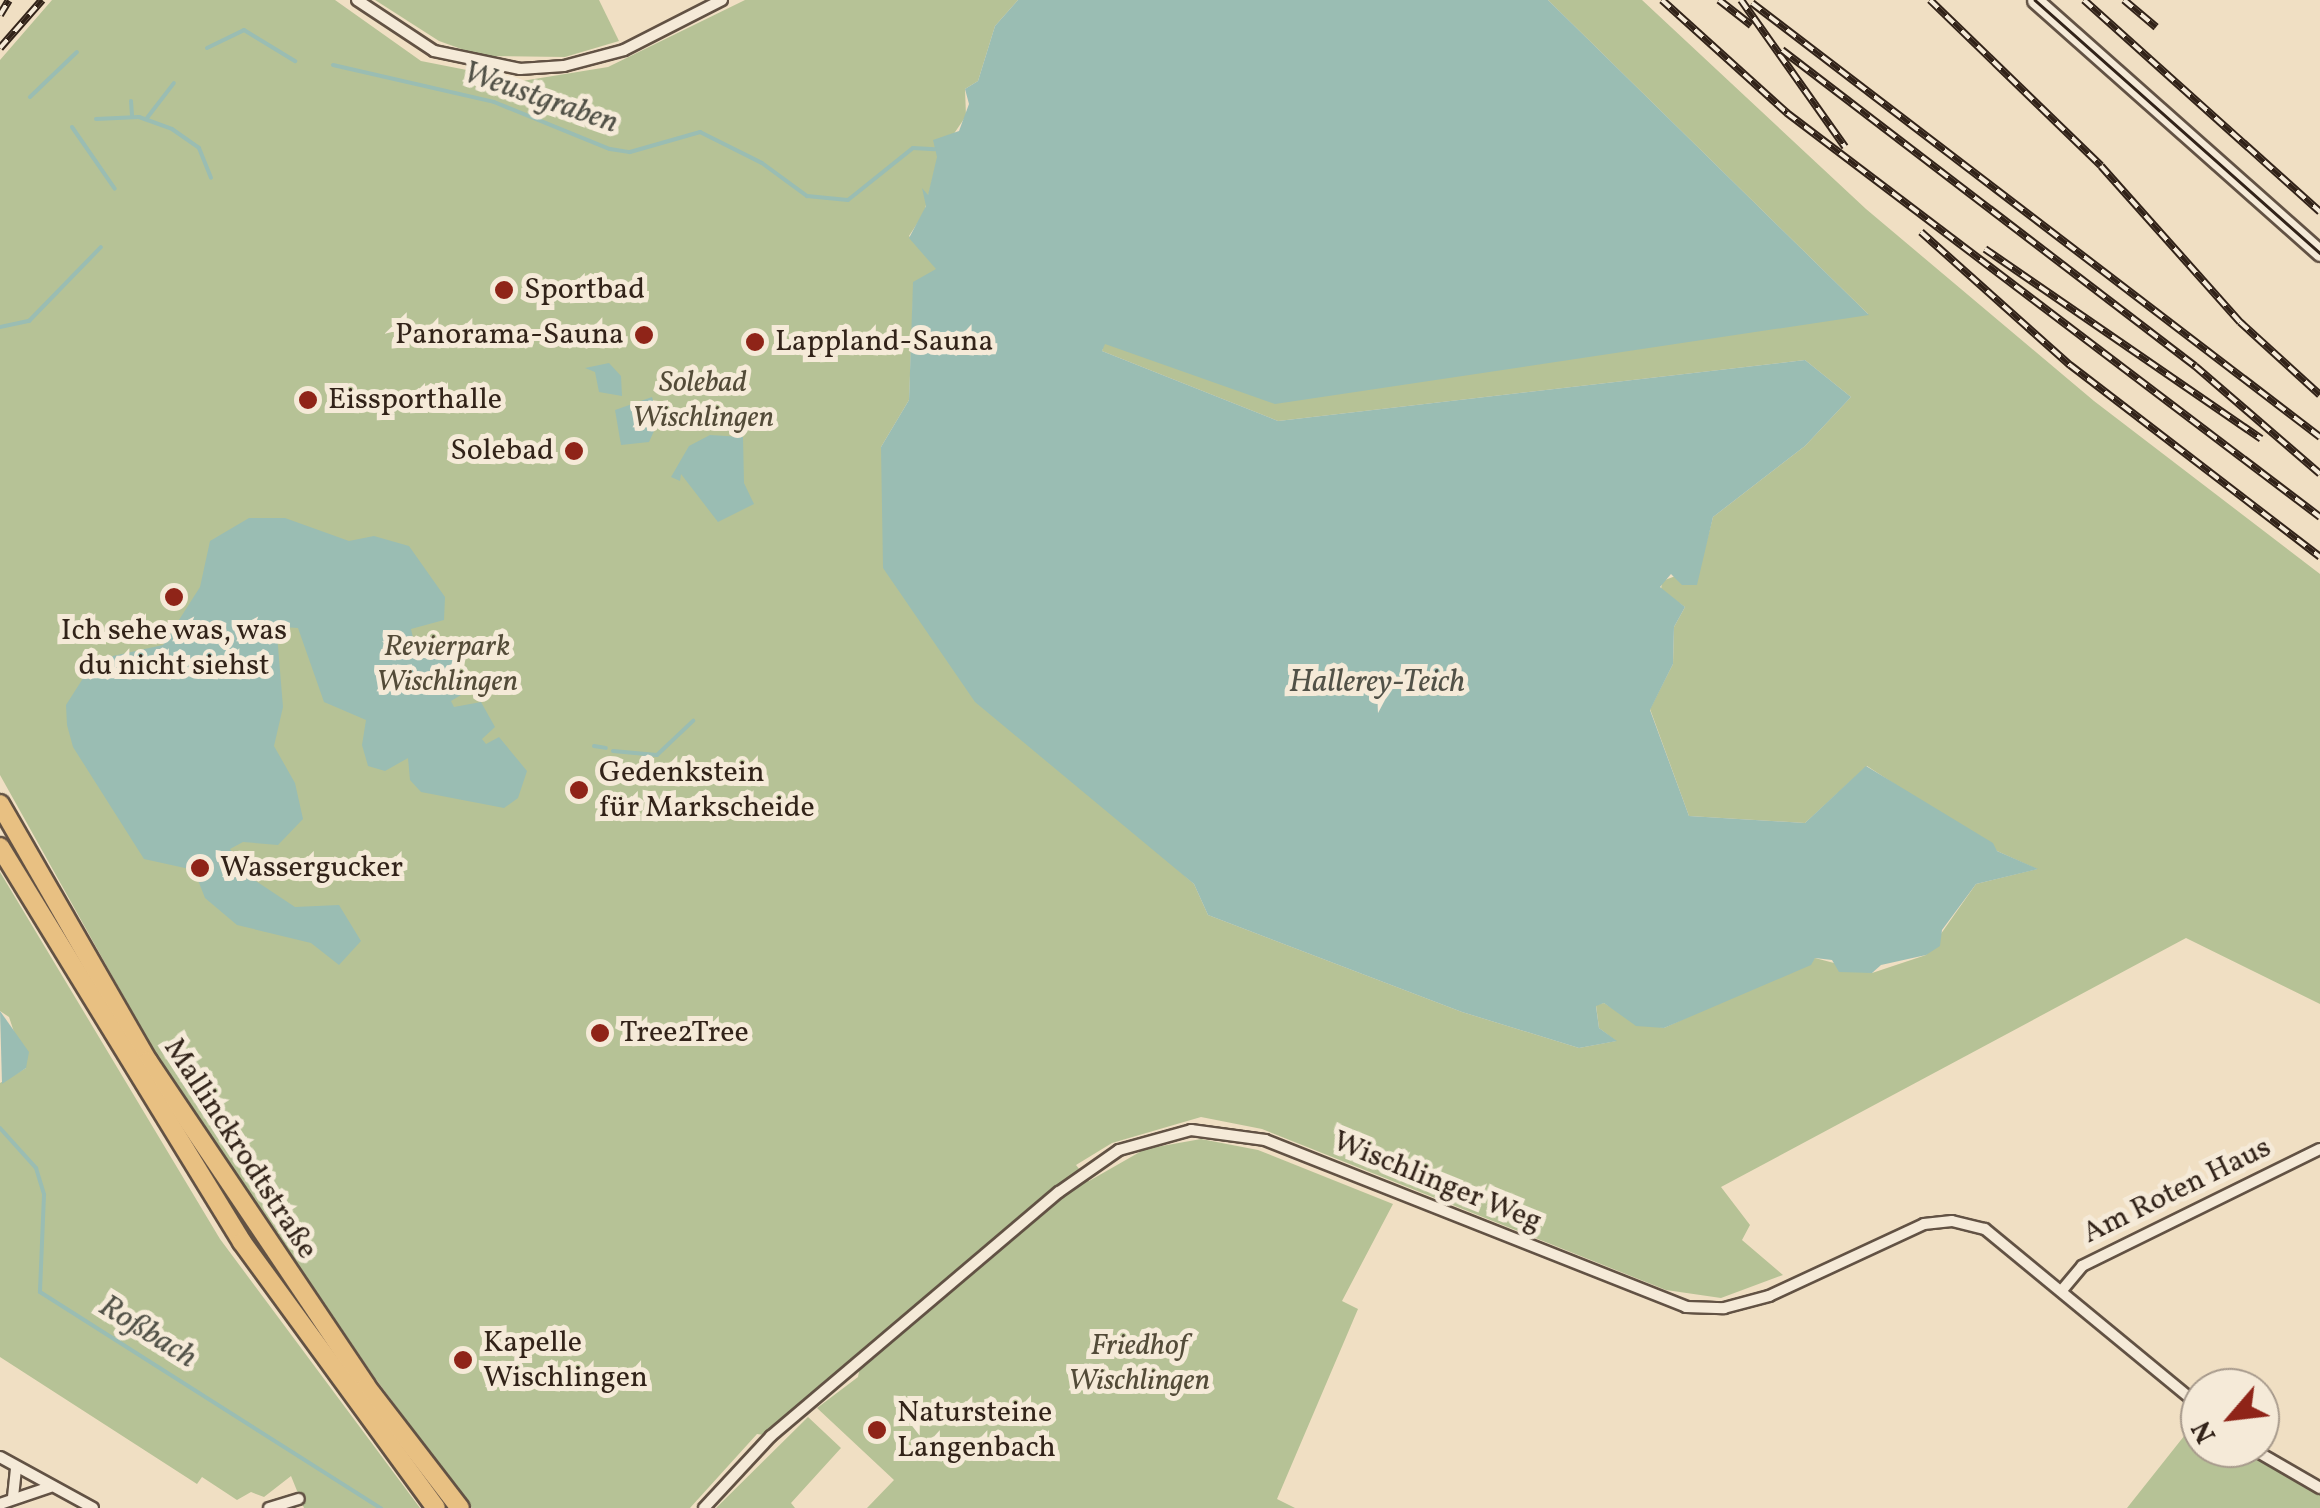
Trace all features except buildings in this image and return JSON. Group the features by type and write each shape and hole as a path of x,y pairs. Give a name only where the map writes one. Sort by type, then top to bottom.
{"highway":[{"name":"Mallinckrodtstraße","path":"0,804 169,1094 355,1370 460,1508"},
{"name":"Mallinckrodtstraße","path":"0,847 231,1226 436,1508"}],"main road":[{"path":"2035,0 2320,253"}],"street":[{"path":"356,0 434,51 520,69 564,66 624,50 722,0"},
{"name":"Wischlinger Weg","path":"704,1508 762,1444 1058,1192 1119,1150 1191,1130 1265,1140 1686,1307 1750,1303 1893,1236 1952,1220 2003,1240 2180,1389"},
{"name":"Am Roten Haus","path":"2063,1289 2082,1266 2320,1149"},
{"path":"0,1457 93,1508"},
{"path":"2280,1465 2320,1488"},
{"path":"13,1497 16,1468"},
{"path":"0,1504 50,1486"},
{"path":"269,1508 299,1499"}],"green space":[{"name":"Revierpark Wischlingen","path":"52,0 335,0 421,61 522,81 608,67 745,0 1018,0 995,26 978,81 965,89 966,116 938,157 924,213 909,236 937,269 913,300 909,400 881,447 1114,813 1194,884 1208,915 1462,1012 1579,1048 1616,1041 1599,1028 1596,1005 1604,1003 1633,1021 1664,1028 1815,958 1872,973 1926,955 1976,884 2037,869 1997,851 1867,766 1805,823 1689,816 1650,709 1673,664 1674,627 1685,607 1661,590 1662,581 1700,567 1713,517 1805,446 1851,397 1805,360 1278,421 1102,351 1104,344 1868,314 1548,0 1642,0 1866,209 2094,401 2320,574 2320,1004 2186,938 1721,1187 1750,1225 1742,1240 1783,1275 1721,1298 1666,1290 1262,1129 1201,1117 1112,1143 1076,1165 1089,1181 1145,1149 1201,1139 1258,1150 1393,1204 1342,1301 1358,1309 1277,1499 1295,1508 867,1508 894,1480 817,1408 858,1377 861,1361 771,1436 757,1434 690,1508 472,1508 375,1378 157,1056 0,775 0,60"},
{"path":"375,0 599,0 619,41 565,57 481,56 439,41"},
{"path":"0,872 220,1239 420,1508 304,1508 291,1476 264,1497 251,1492 237,1500 202,1477 197,1484 0,1357 0,1083 26,1068 9,1017 0,1011"},
{"path":"808,1417 841,1448 791,1503 795,1508 716,1508"},
{"path":"2180,1441 2180,1468 2280,1465 2320,1489 2320,1508 2127,1508"}],"water":[{"name":"Hallerey-Teich","path":"1018,0 1548,0 1869,315 1275,404 1105,344 1102,351 1278,421 1805,360 1851,397 1805,446 1713,517 1697,585 1682,585 1671,574 1660,587 1685,607 1674,627 1673,664 1650,710 1689,816 1805,823 1866,766 1993,843 1997,851 2038,869 1976,884 1942,930 1940,946 1926,955 1881,965 1872,973 1839,972 1832,960 1815,958 1811,965 1664,1028 1636,1026 1604,1003 1596,1006 1599,1028 1617,1041 1579,1048 1462,1012 1208,915 1194,884 975,702 883,568 881,447 909,400 913,282 936,269 909,238 926,206 922,188 928,195 937,157 933,140 959,131 969,104 965,89 978,81 995,26"},
{"path":"609,363 621,376 622,396 599,392 595,372 585,368"},
{"path":"652,397 659,420 649,442 621,445 615,410"},
{"path":"710,435 743,437 744,483 754,504 718,522 681,474 680,481 671,477 689,446"},
{"path":"249,518 285,518 349,541 374,536 409,546 445,597 444,620 411,629 415,646 445,638 466,692 451,701 454,707 481,702 495,727 482,739 486,744 499,737 527,771 518,798 504,808 421,792 410,780 408,758 385,771 368,766 362,745 366,720 324,702 298,628 283,627 277,634 283,707 274,746 295,783 303,819 278,845 243,842 230,849 253,879 295,907 339,905 361,941 339,965 311,943 237,925 205,898 194,870 144,859 73,747 67,725 66,705 87,672 113,656 163,645 200,587 210,541"},
{"path":"0,1011 29,1052 26,1068 2,1084"}],"waterway":[{"name":"Weustgraben","path":"207,48 244,30 295,61"},
{"path":"30,97 77,52"},
{"name":"Weustgraben","path":"333,65 494,102 610,149 630,152 700,132 762,163 807,196 848,200 913,148 935,149"},
{"path":"147,118 174,83"},
{"path":"131,101 132,116"},
{"path":"96,119 139,117 172,129 199,148 211,178"},
{"path":"72,127 115,189"},
{"path":"0,327 29,321 101,247"},
{"path":"613,751 657,755 693,721"},
{"path":"594,746 606,748"},
{"name":"Roßbach","path":"0,1128 36,1168 44,1195 40,1292 381,1508"}],"tram line":[{"path":"2035,0 2320,253"}],"railway":[{"path":"0,15 9,0"},
{"path":"0,48 42,0"},
{"path":"1662,0 1787,113 2320,517"},
{"path":"1719,0 1751,25"},
{"path":"1741,0 1845,147"},
{"path":"1930,0 2101,166 2240,322 2320,395"},
{"path":"2084,0 2320,212"},
{"path":"2124,0 2156,27"},
{"path":"1752,3 2320,437"},
{"path":"1782,50 2195,366 2320,474"},
{"path":"1921,232 2070,365 2320,557"},
{"path":"1985,249 2261,439"}],"place":[{"name":"Sportbad","path":"504,290"},
{"name":"Panorama-Sauna","path":"644,335"},
{"name":"Lappland-Sauna","path":"755,342"},
{"name":"Eissporthalle","path":"308,400"},
{"name":"Solebad","path":"574,451"},
{"name":"Ich sehe was, was du nicht siehst","path":"174,597"},
{"name":"Gedenkstein für Markscheide","path":"579,790"},
{"name":"Wassergucker","path":"200,868"},
{"name":"Tree2Tree","path":"600,1033"},
{"name":"Kapelle Wischlingen","path":"463,1360"},
{"name":"Natursteine Langenbach","path":"877,1430"}],"park label":[{"name":"Solebad Wischlingen","path":"703,400"},
{"name":"Friedhof Wischlingen","path":"1139,1363"}]}
